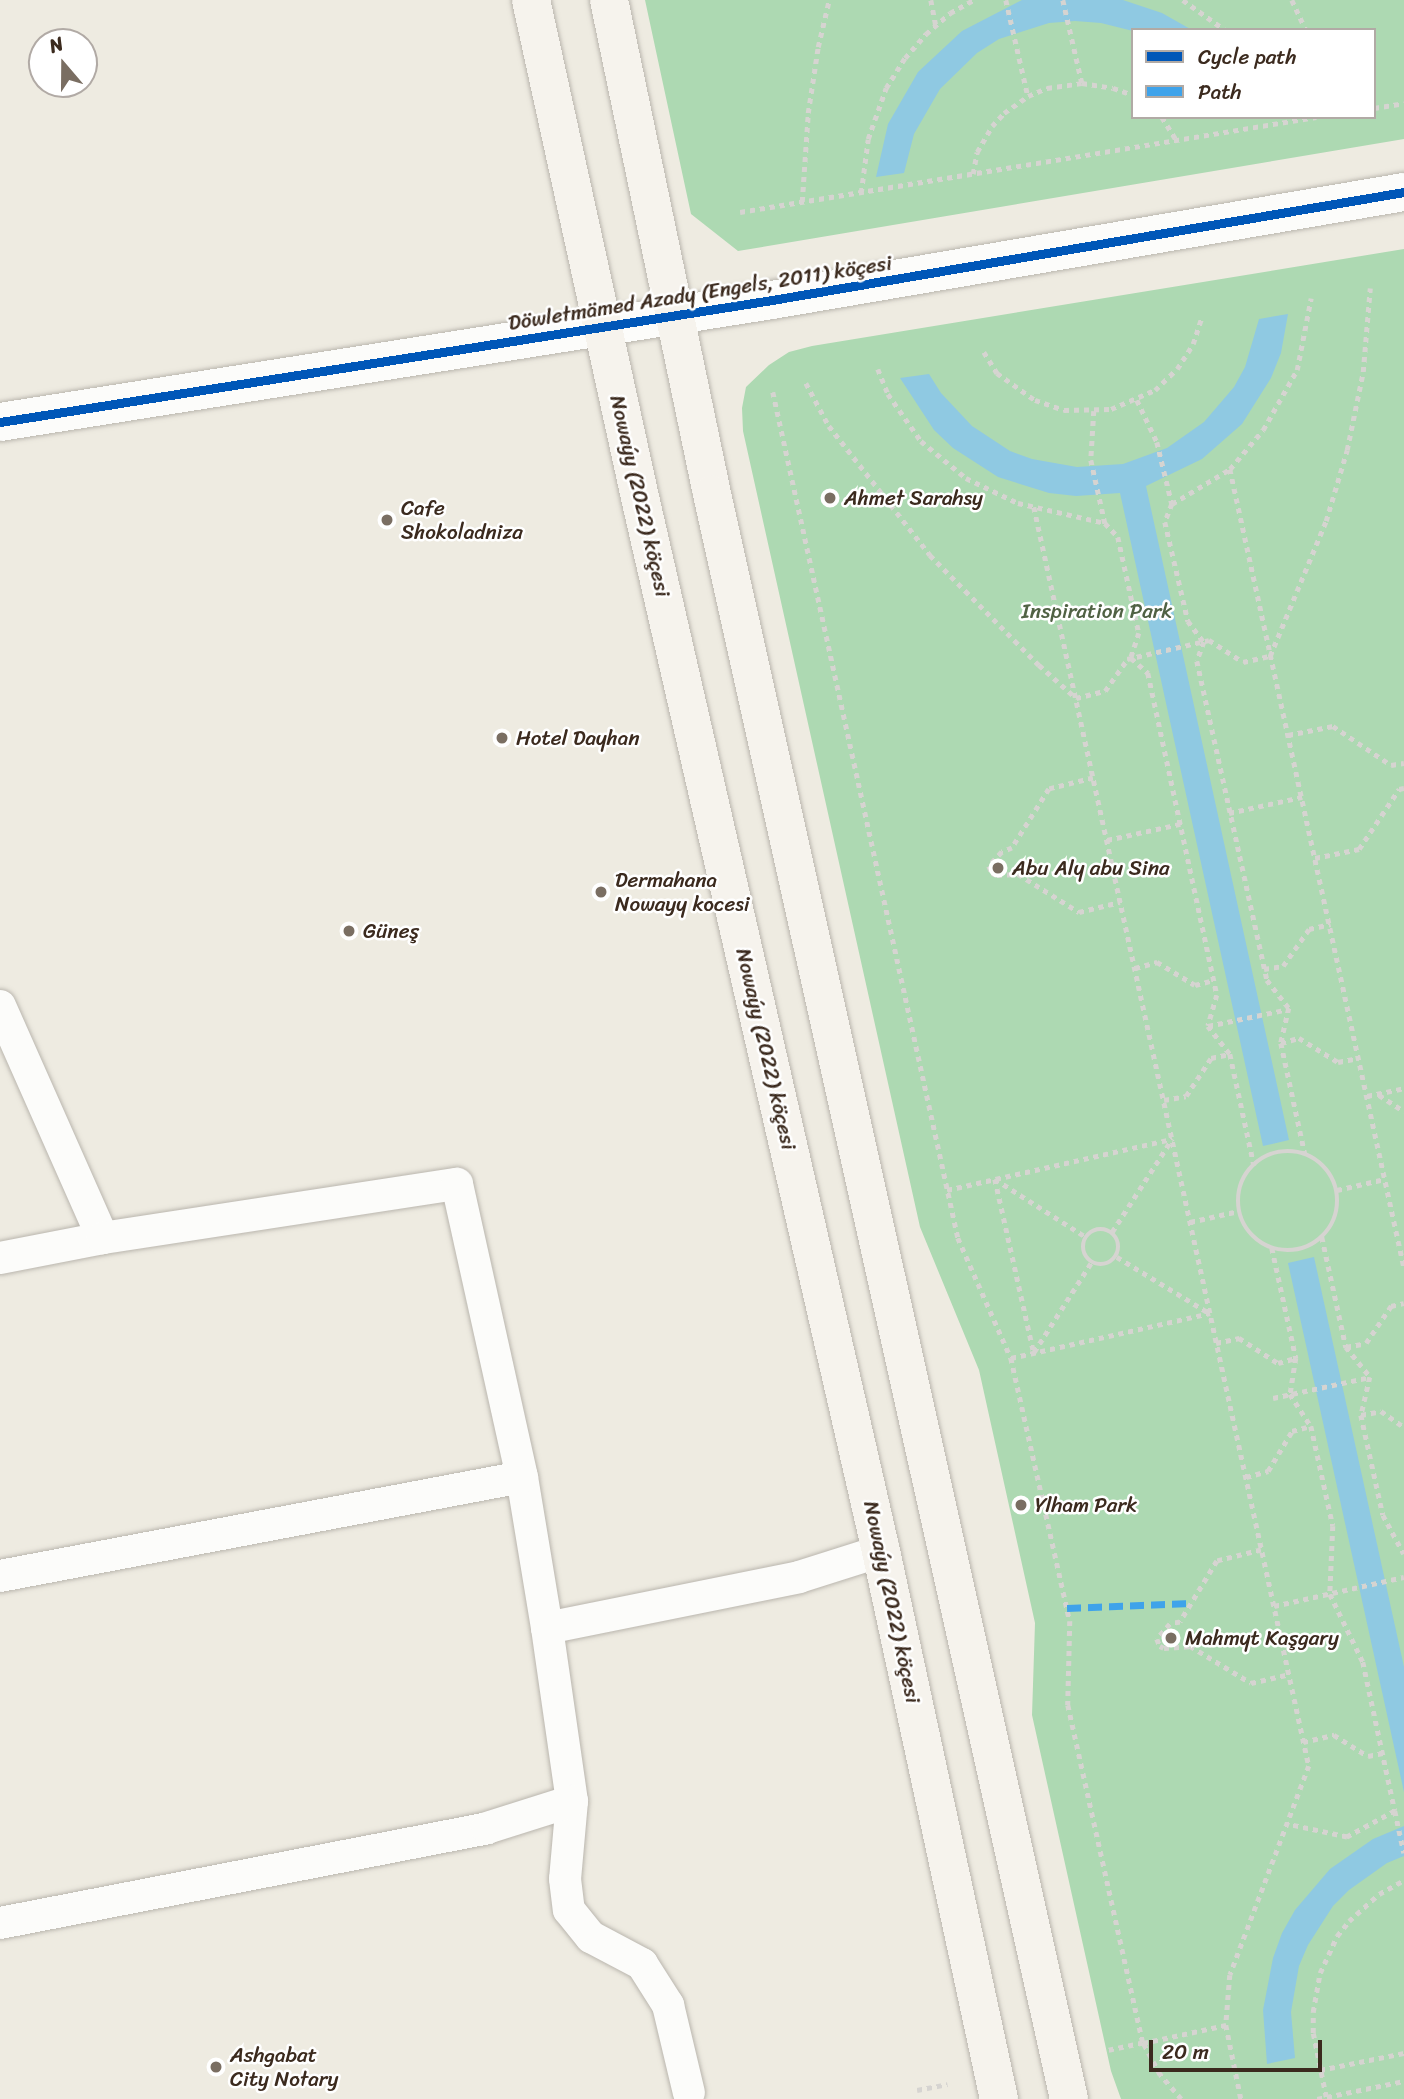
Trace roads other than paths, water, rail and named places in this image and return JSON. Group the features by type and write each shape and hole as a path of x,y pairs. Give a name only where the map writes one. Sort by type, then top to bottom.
{"main road":[{"name":"Nowaýy (2022) köçesi","path":"531,0 881,1551 999,2099"},
{"path":"609,0 715,508 1069,2099"}],"street":[{"name":"Döwletmämed Azady (Engels, 2011) köçesi","path":"0,422 603,327 1404,192"}],"lane":[{"path":"0,1009 103,1238"},
{"path":"0,1258 103,1238 457,1184 522,1477 547,1628 572,1801 565,1879 569,1910 591,1937 642,1964 668,2005 689,2093"},
{"path":"0,1576 522,1477"},
{"path":"547,1628 799,1577 881,1551"},
{"path":"0,1923 487,1828 572,1801"}],"water":[{"path":"1022,0 1123,0 1162,13 1188,28 1131,28 1131,30 1101,23 1075,21 1049,23 999,39 977,53 940,89 914,134 904,173 876,177 888,124 918,72 962,31"},
{"path":"1288,314 1281,353 1271,378 1242,424 1202,459 1146,486 1289,1140 1263,1146 1120,493 1076,496 1049,493 998,477 953,448 934,430 900,378 929,374 941,393 972,426 1010,451 1032,459 1077,467 1123,464 1167,448 1204,422 1234,387 1245,367 1259,319"},
{"path":"1314,1257 1404,1667 1404,1792 1288,1263"},
{"path":"1404,1826 1404,1856 1387,1863 1349,1890 1333,1906 1308,1945 1299,1966 1291,2012 1295,2058 1267,2064 1263,2010 1273,1958 1282,1933 1295,1910 1330,1869 1373,1839"}],"place":[{"name":"Ahmet Sarahsy","path":"830,498"},
{"name":"Cafe Shokoladniza","path":"387,520"},
{"name":"Hotel Dayhan","path":"502,738"},
{"name":"Abu Aly abu Sina","path":"998,868"},
{"name":"Dermahana Nowayy kocesi","path":"601,892"},
{"name":"Güneş","path":"349,931"},
{"name":"Ylham Park","path":"1021,1505"},
{"name":"Mahmyt Kaşgary","path":"1171,1638"},
{"name":"Ashgabat City Notary","path":"216,2067"}],"park label":[{"name":"Inspiration Park","path":"1097,611"}]}
